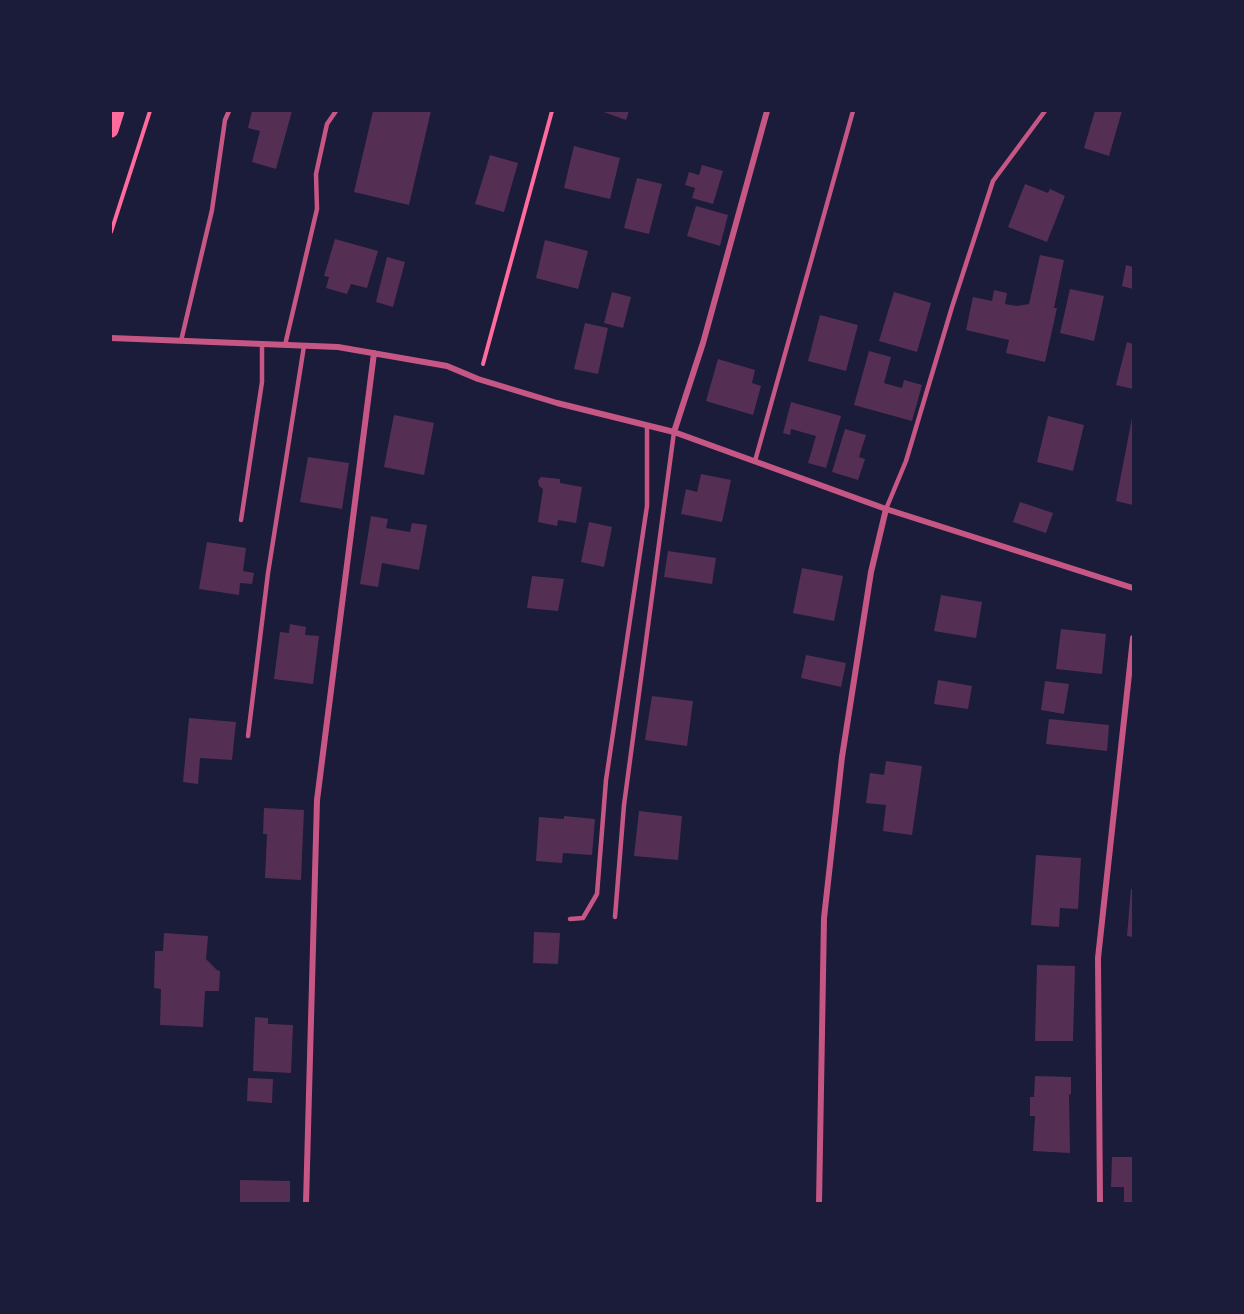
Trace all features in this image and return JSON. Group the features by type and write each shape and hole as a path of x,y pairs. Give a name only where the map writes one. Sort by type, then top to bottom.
{"main road":[{"path":"111,130 117,111"}],"street":[{"path":"674,432 703,343 767,111"},
{"path":"111,338 338,347 447,366 478,379 557,403 674,432 886,509 1133,588"},
{"path":"306,1203 317,800 374,353"},
{"path":"819,1203 824,918 842,757 871,572 886,509"},
{"path":"1100,1203 1098,958 1133,638"}],"lane":[{"path":"181,341 212,210 225,120 229,111"},
{"path":"285,345 317,209 316,174 327,124 336,111"},
{"path":"755,461 853,111"},
{"path":"886,509 906,461 993,181 1045,111"},
{"path":"241,520 262,382 262,344"},
{"path":"248,736 268,573 304,346"},
{"path":"570,919 583,918 597,894 606,780 647,506 647,425"},
{"path":"615,917 624,805 674,432"}],"path":[{"path":"111,232 150,111"},
{"path":"478,379 552,111"}],"building":[{"path":"252,111 292,111 276,169 252,162 260,131 248,128"},
{"path":"373,111 431,111 409,205 354,192"},
{"path":"601,111 629,111 626,120"},
{"path":"1095,111 1122,111 1109,156 1084,148"},
{"path":"574,146 620,158 610,199 564,188"},
{"path":"490,155 518,163 504,212 475,204"},
{"path":"702,165 723,171 713,204 692,198 695,188 685,185 689,172 699,175"},
{"path":"637,178 662,184 649,234 624,228"},
{"path":"1025,184 1048,193 1050,189 1065,196 1047,242 1008,227"},
{"path":"696,206 728,215 720,246 687,236"},
{"path":"335,239 378,251 367,288 351,284 347,294 326,288 329,277 324,276"},
{"path":"545,240 588,251 578,289 536,278"},
{"path":"1040,255 1064,260 1054,308 1057,308 1045,362 1006,353 1009,340 966,330 973,297 992,301 994,290 1007,293 1005,304 1017,306 1029,304"},
{"path":"387,257 405,262 393,307 376,302"},
{"path":"1126,265 1133,267 1133,289 1122,286"},
{"path":"1070,289 1104,296 1094,341 1060,333"},
{"path":"612,292 631,297 623,328 604,323"},
{"path":"894,292 931,303 917,352 879,341"},
{"path":"820,315 858,325 846,371 808,361"},
{"path":"585,323 608,328 598,374 574,369"},
{"path":"1127,342 1133,344 1133,389 1116,385"},
{"path":"869,351 891,357 884,383 902,388 904,380 922,385 912,421 854,405"},
{"path":"718,359 755,370 752,383 761,386 753,415 706,401"},
{"path":"791,402 841,416 826,468 808,463 816,436 791,429 790,435 783,433"},
{"path":"394,415 434,423 424,475 384,467"},
{"path":"1048,416 1084,425 1073,471 1037,462"},
{"path":"1133,418 1133,505 1116,501"},
{"path":"845,429 866,435 859,457 865,459 858,480 832,472"},
{"path":"308,457 349,463 342,509 300,502"},
{"path":"701,474 731,480 722,522 681,514 686,489 697,492"},
{"path":"541,477 560,479 560,483 582,487 576,523 558,520 557,526 538,522 543,489 539,486 538,481"},
{"path":"1020,502 1053,513 1046,533 1013,522"},
{"path":"371,516 388,519 386,528 410,532 412,523 427,525 419,570 382,563 378,587 360,584"},
{"path":"589,522 612,527 604,567 581,562"},
{"path":"207,542 246,548 243,571 254,573 252,584 240,583 239,595 199,589"},
{"path":"668,551 716,558 712,584 664,577"},
{"path":"802,568 843,576 834,621 793,613"},
{"path":"532,576 564,579 558,611 527,608"},
{"path":"941,595 982,602 976,638 934,631"},
{"path":"290,624 306,627 305,635 319,636 313,684 274,679 280,632 289,633"},
{"path":"1061,629 1106,634 1102,674 1056,669"},
{"path":"806,655 846,663 841,687 801,678"},
{"path":"938,680 972,686 968,709 934,704"},
{"path":"1045,681 1069,684 1064,714 1041,710"},
{"path":"652,696 693,701 687,746 645,740"},
{"path":"189,718 236,722 232,760 200,758 198,784 183,782"},
{"path":"1049,719 1109,725 1107,751 1046,744"},
{"path":"886,761 922,766 912,835 883,831 886,805 866,803 870,773 884,775"},
{"path":"264,808 304,810 301,880 265,878 267,834 263,834"},
{"path":"639,811 682,816 678,860 634,856"},
{"path":"564,816 595,819 592,855 563,853 562,863 536,861 539,817 564,819"},
{"path":"1036,855 1081,858 1078,909 1060,908 1059,927 1031,925"},
{"path":"1131,889 1133,889 1133,937 1127,936"},
{"path":"534,932 560,933 558,964 533,963"},
{"path":"164,933 208,936 206,959 220,971 219,991 205,991 203,1027 160,1025 161,989 154,988 155,951 163,951"},
{"path":"1037,965 1075,966 1073,1041 1035,1041"},
{"path":"255,1017 268,1018 268,1024 293,1025 291,1073 253,1071"},
{"path":"1035,1076 1071,1077 1070,1153 1033,1151 1035,1116 1030,1116 1030,1097 1034,1097"},
{"path":"248,1078 273,1079 272,1103 247,1101"},
{"path":"1112,1157 1133,1157 1133,1203 1124,1203 1124,1187 1111,1187"},
{"path":"240,1180 290,1181 290,1203 240,1203"}]}
